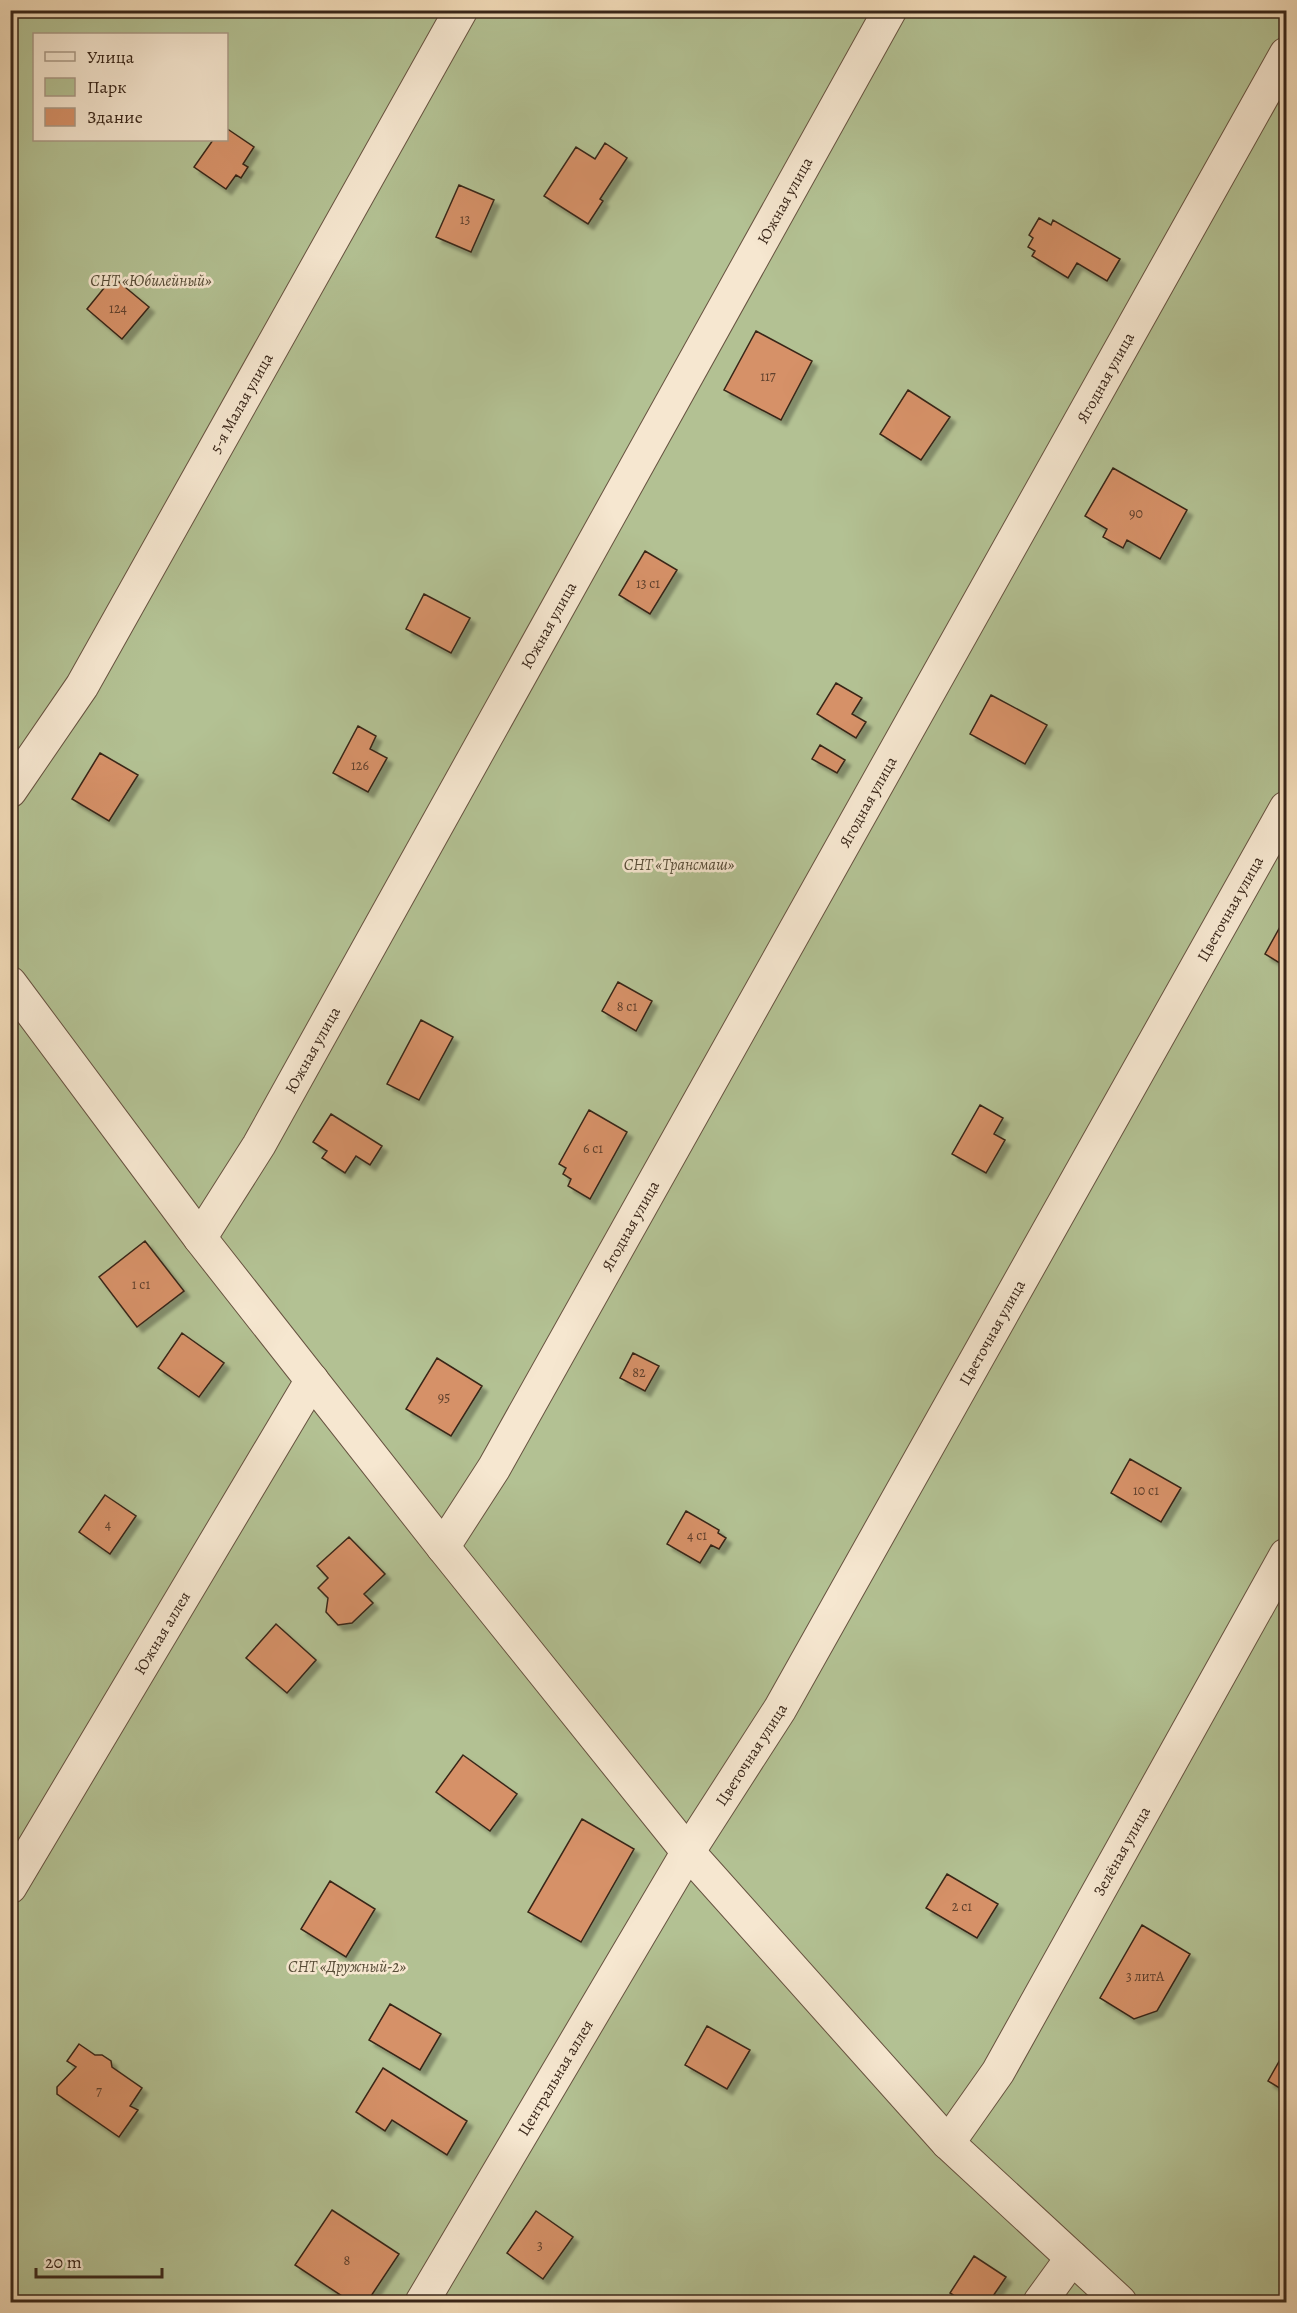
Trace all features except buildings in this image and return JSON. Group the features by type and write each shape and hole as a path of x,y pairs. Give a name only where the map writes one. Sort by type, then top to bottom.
{"street":[{"name":"5-я Малая улица","path":"10,791 82,686 461,10"},
{"name":"Южная улица","path":"200,1238 259,1145 890,10"},
{"name":"Ягодная улица","path":"443,1547 490,1475 1287,54"},
{"name":"Цветочная улица","path":"688,1852 780,1709 1287,808"},
{"path":"10,983 200,1238 443,1547 688,1852 948,2143 1120,2302"},
{"name":"Южная аллея","path":"10,1887 312,1380"},
{"name":"Зелёная улица","path":"948,2143 998,2072 1287,1555"},
{"name":"Центральная аллея","path":"422,2302 688,1852"},
{"path":"1040,2302 1072,2258"}],"green space":[{"name":"СНТ «Трансмаш»","path":"11,11 1286,11 1286,2302 11,2302"}],"park label":[{"name":"СНТ «Юбилейный»","path":"151,280"},
{"name":"СНТ «Дружный-2»","path":"347,1966"}]}
